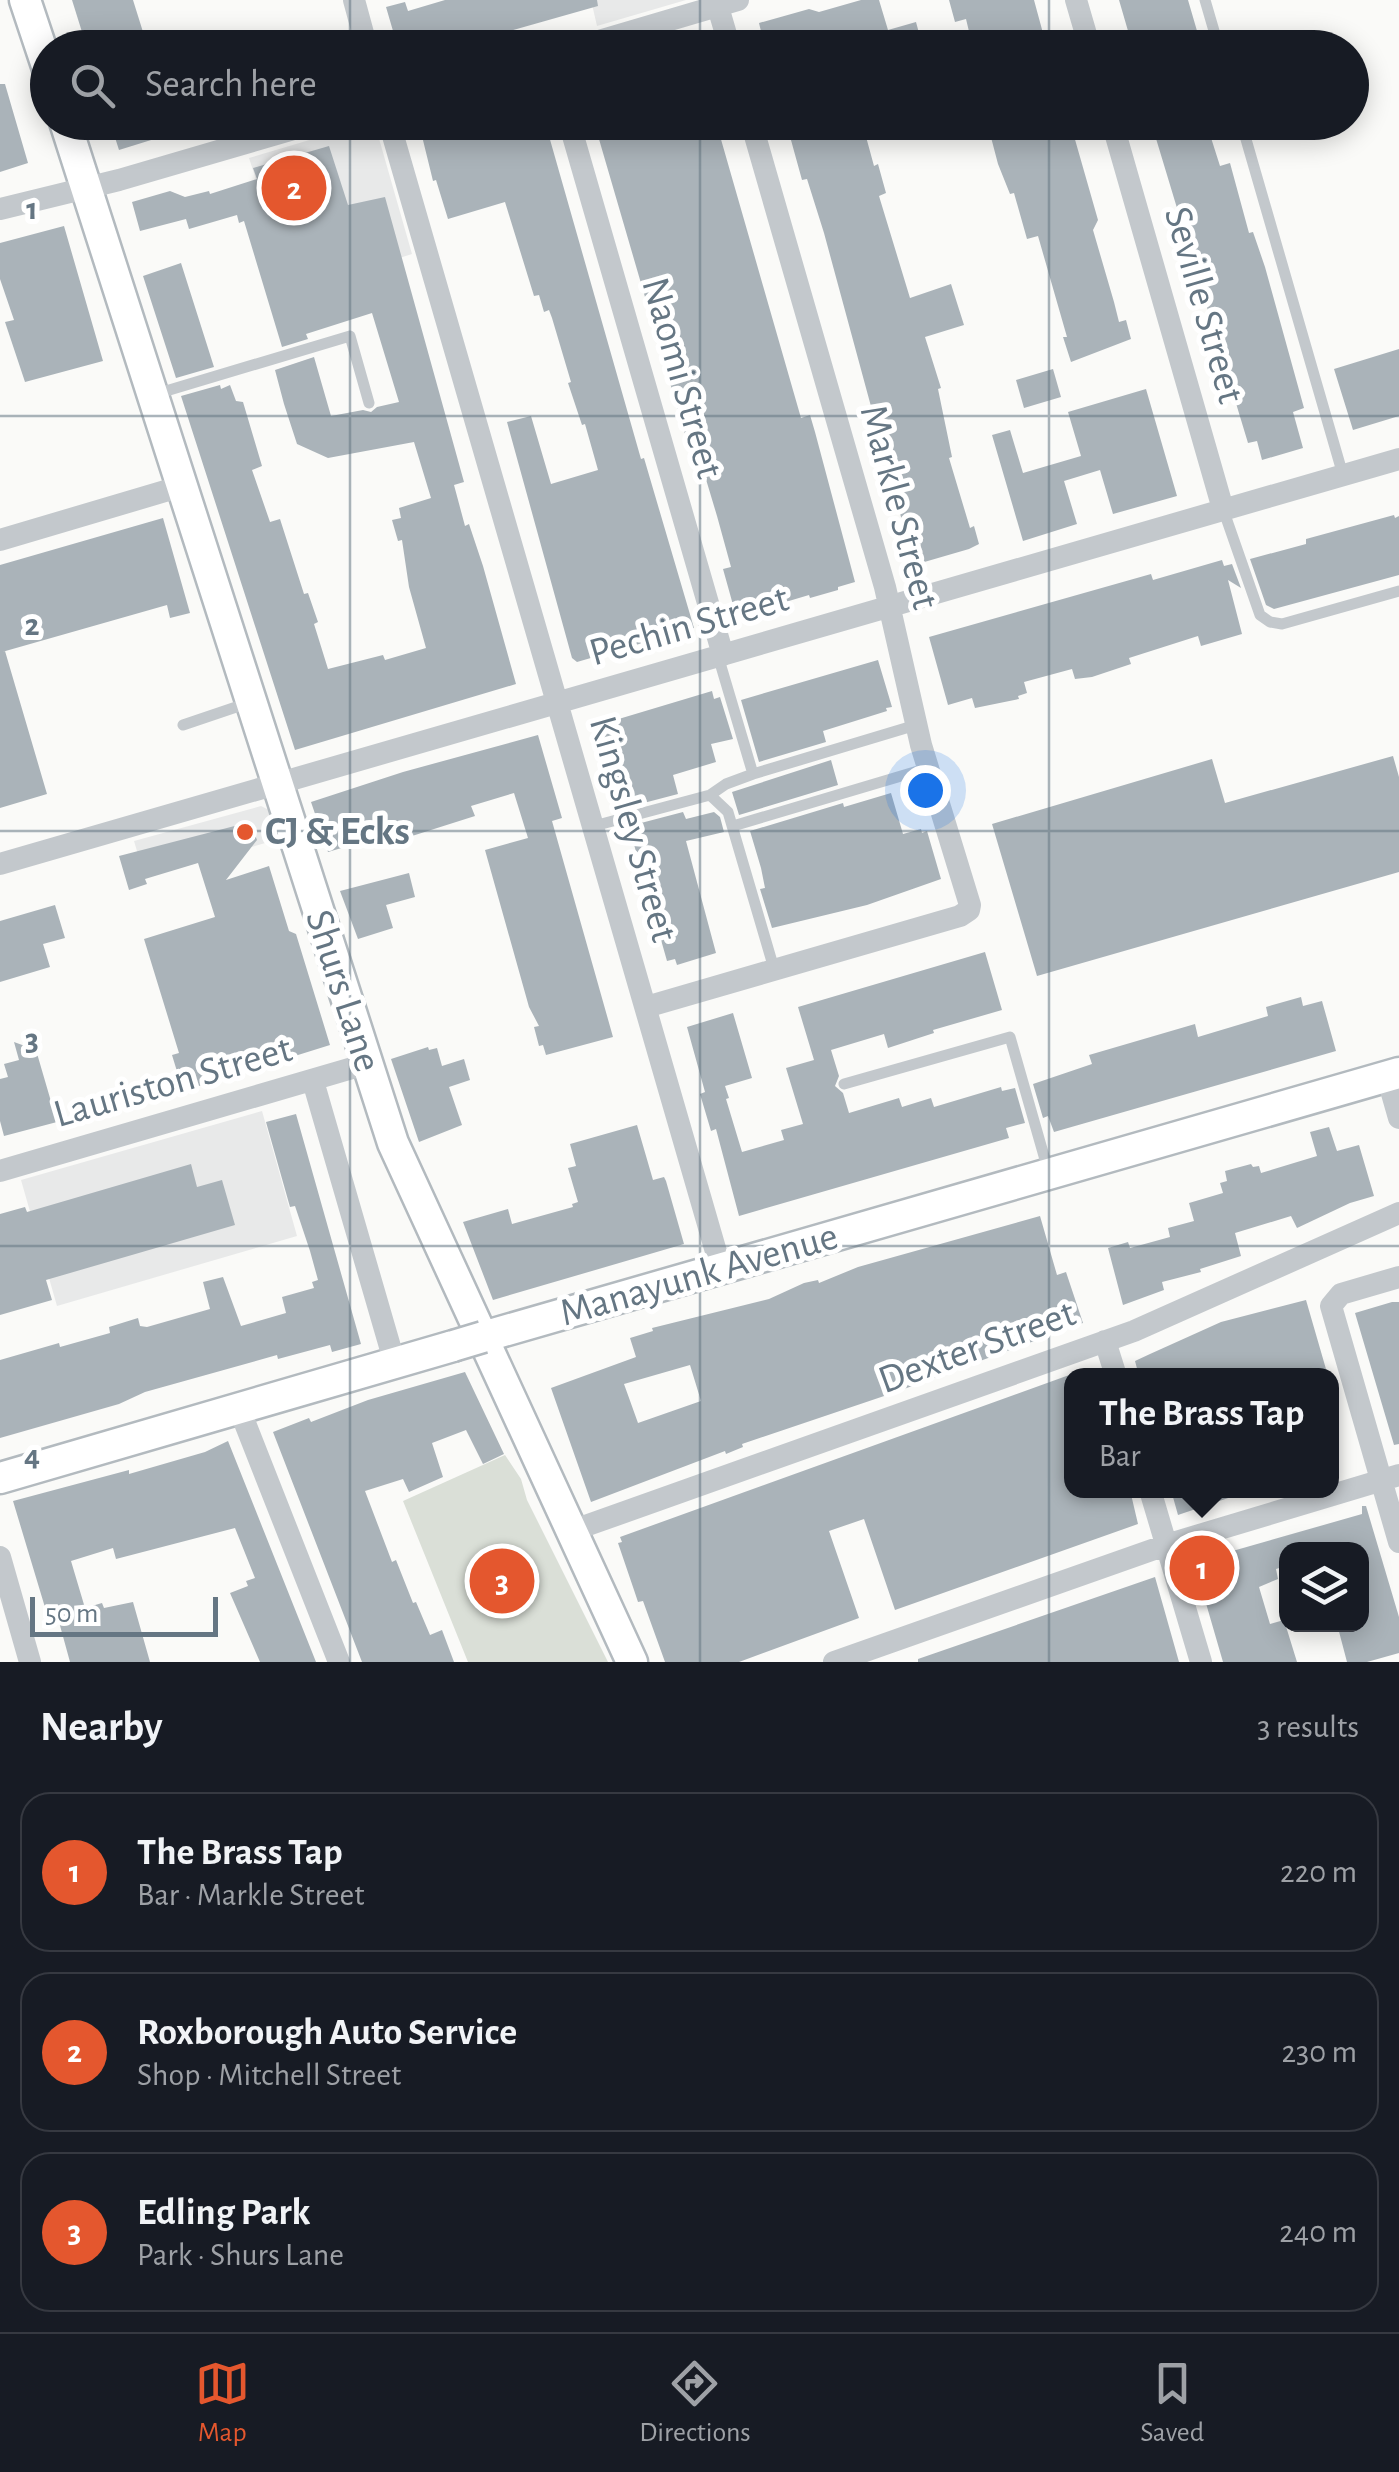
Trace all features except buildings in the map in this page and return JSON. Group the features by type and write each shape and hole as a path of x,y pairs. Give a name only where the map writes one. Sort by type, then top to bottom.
{"street":[{"path":"25,0 35,30"},
{"path":"354,0 362,30"},
{"path":"1076,0 1085,30"},
{"path":"633,30 724,2 728,30"},
{"name":"Shurs Lane","path":"70,140 366,1064 406,1172 632,1662"},
{"path":"0,210 255,140"},
{"name":"Kingsley Street","path":"394,140 721,1270"},
{"name":"Naomi Street","path":"575,140 720,656"},
{"name":"Markle Street","path":"756,140 889,608 928,768 970,899 969,910 960,916 774,972"},
{"name":"Seville Street","path":"1117,140 1223,509"},
{"name":"Pechin Street","path":"0,864 1399,459"},
{"path":"0,540 182,486"},
{"path":"646,1007 774,972"},
{"name":"Lauriston Street","path":"0,1170 366,1064"},
{"path":"1393,1074 1399,1118"},
{"name":"Manayunk Avenue","path":"0,1478 1393,1074"},
{"path":"313,1080 395,1364"},
{"name":"Dexter Street","path":"571,1530 1105,1341 1399,1214"},
{"path":"1399,1277 1340,1294 1332,1300 1331,1311 1390,1478 1399,1542"},
{"path":"1105,1341 1113,1368"},
{"path":"240,1408 340,1662"},
{"path":"1339,1493 1390,1478"},
{"path":"1152,1498 1201,1662"},
{"path":"834,1662 1166,1545 1323,1498"},
{"path":"0,1558 30,1662"}],"lane":[{"path":"1205,0 1214,30"},
{"path":"1246,140 1343,475"},
{"path":"152,395 350,336 369,403"},
{"path":"1223,509 1260,615 1270,622 1282,624 1399,591"},
{"path":"720,656 753,774"},
{"path":"183,725 251,702"},
{"path":"594,826 710,795 753,774 916,725"},
{"path":"733,826 928,768"},
{"path":"710,795 728,812 774,972"},
{"path":"844,1084 1010,1037 1048,1174"}],"shaded area":[{"path":"591,0 686,0 597,26"},
{"path":"309,140 379,140 412,254 293,292 249,158"},
{"path":"261,806 269,810 279,839 145,878 134,841"},
{"path":"262,1111 297,1236 57,1306 21,1180"},
{"path":"505,1455 521,1479 527,1500 608,1662 468,1662 403,1501"}],"place":[{"name":"Roxborough Auto Service","path":"294,188"},
{"name":"CJ & Ecks","path":"245,832"},
{"name":"The Brass Tap","path":"1202,1568"},
{"name":"Edling Park","path":"502,1581"}]}
